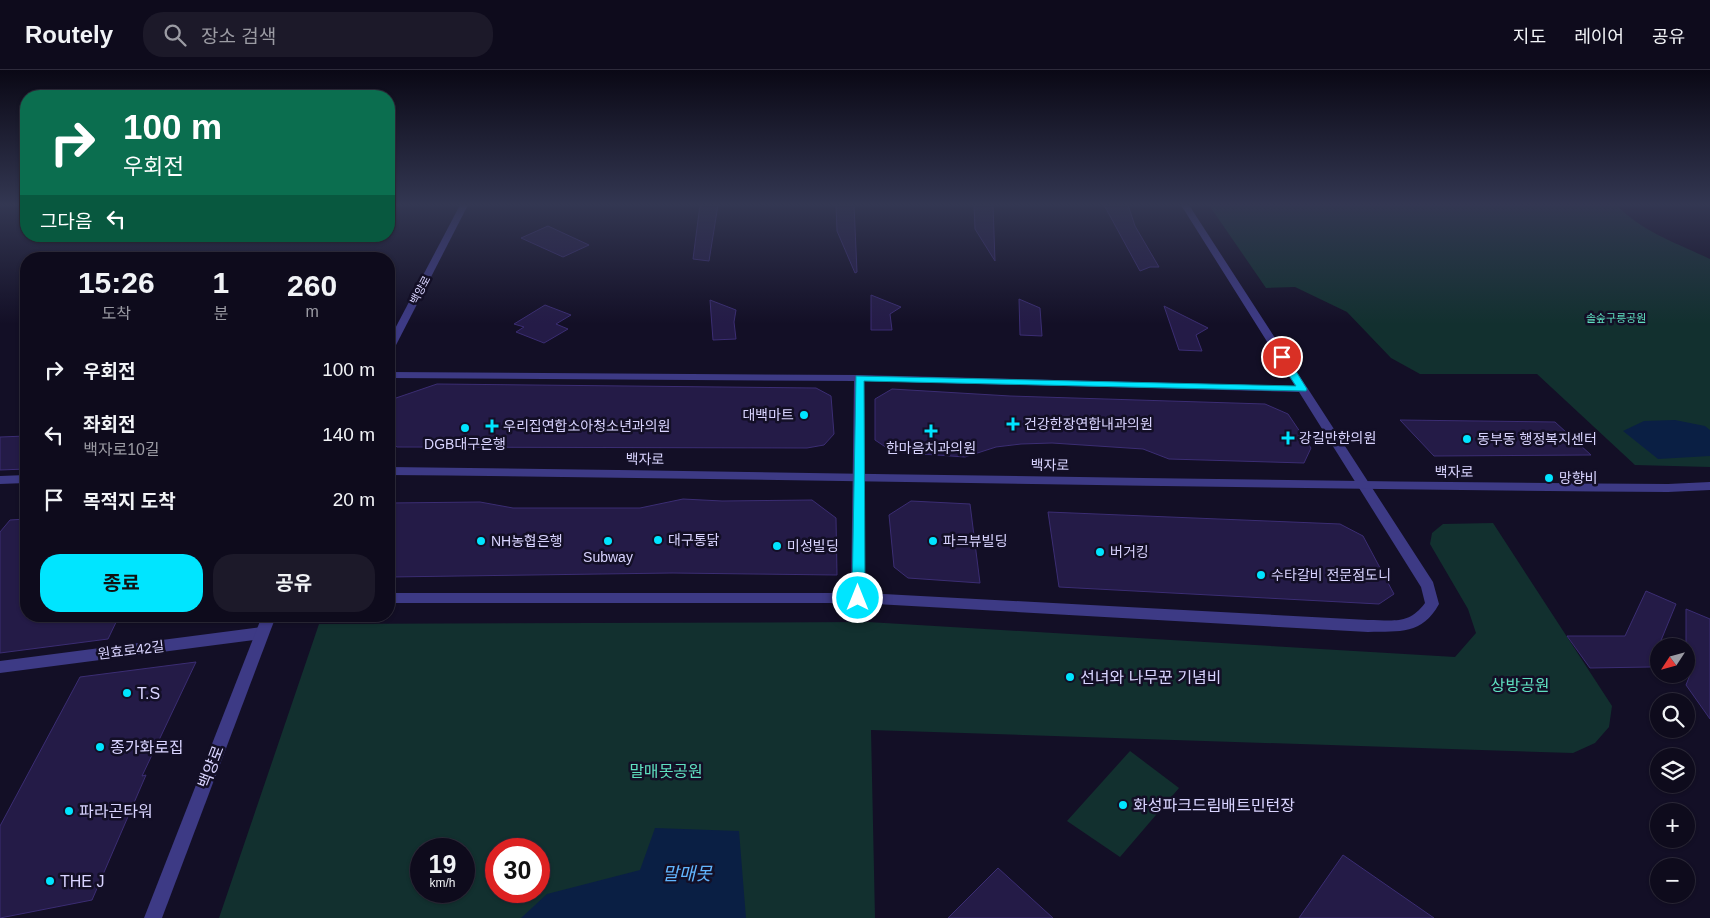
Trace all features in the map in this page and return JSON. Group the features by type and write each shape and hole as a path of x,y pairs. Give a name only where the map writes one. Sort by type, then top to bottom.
{"street":[{"name":"백양로","path":"395,337 443,245"},
{"path":"395,598 858,598 1368,626 1406,625 1422,618 1432,604 1428,586 1366,486 1210,245"},
{"path":"395,375 859,378 1302,389"},
{"path":"858,598 859,378"},
{"name":"백자로","path":"395,471 858,476 1366,486 1668,488 1710,486"},
{"path":"0,480 20,479"},
{"name":"백양로","path":"153,918 267,622"},
{"name":"원효로42길","path":"0,667 262,633"}],"green space":[{"name":"솔숲구릉공원","path":"1236,245 1679,245 1710,259 1710,467 1635,465 1537,374 1420,374 1391,358 1347,312 1295,287 1266,288"},
{"name":"말매못공원","path":"1493,523 1612,706 1609,727 1595,743 1573,753 871,730 875,918 219,918 319,624 868,622 1455,657 1476,633 1468,609 1430,544 1432,533 1443,524"},
{"name":"화성파크드림배트민턴장","path":"1130,751 1179,788 1120,857 1067,821"}],"water":[{"path":"1675,420 1705,426 1710,430 1710,456 1658,459 1623,431 1644,421"},
{"name":"말매못","path":"655,828 739,831 746,918 521,918 537,903 550,903 550,893 640,870"}],"building":[{"path":"536,245 589,245 563,257"},
{"path":"695,245 712,245 709,261 693,259"},
{"path":"843,245 856,245 857,272 855,273"},
{"path":"985,245 994,245 995,261"},
{"path":"1126,245 1146,245 1159,267 1150,267 1140,271"},
{"path":"871,295 901,307 890,314 892,330 871,330"},
{"path":"1019,299 1040,308 1042,336 1020,335"},
{"path":"710,300 736,310 734,322 736,339 713,340"},
{"path":"545,305 571,315 556,324 568,329 544,343 516,332 524,327 514,324"},
{"path":"1164,306 1208,328 1196,335 1202,351 1179,350"},
{"path":"437,384 816,388 831,396 834,434 824,445 807,448 397,447 395,445 395,398"},
{"path":"892,389 1010,396 1265,404 1288,414 1311,448 1304,463 1169,459 1143,449 1052,443 996,447 965,457 893,452 875,440 875,399"},
{"path":"1400,420 1555,422 1591,455 1434,456"},
{"path":"20,436 20,469 0,470 0,437"},
{"path":"683,499 722,501 812,500 836,518 837,575 672,573 395,577 395,503 480,502 513,508 640,508"},
{"name":"파크뷰빌딩","path":"911,501 970,504 980,583 908,578 894,567 889,515"},
{"path":"1048,512 1340,524 1363,536 1394,594 1379,604 1059,587"},
{"path":"20,519 20,622 116,622 108,639 0,653 0,532 10,520"},
{"path":"1646,591 1676,604 1662,638 1650,638 1650,667 1590,668 1567,636 1625,636"},
{"path":"1686,609 1710,619 1710,719 1695,698 1695,693 1692,693 1686,685 1687,683 1695,683 1695,638 1686,638"},
{"path":"196,662 142,776 146,775 92,900 0,918 0,826 80,677"},
{"path":"1343,855 1434,918 1299,918"},
{"path":"998,868 1053,918 948,918"}],"place":[{"name":"대백마트","path":"804,415"},
{"name":"건강한장연합내과의원","path":"1013,424"},
{"name":"우리집연합소아청소년과의원","path":"492,426"},
{"name":"DGB대구은행","path":"465,428"},
{"name":"한마음치과의원","path":"931,431"},
{"name":"강길만한의원","path":"1288,438"},
{"name":"동부동 행정복지센터","path":"1467,439"},
{"name":"망향비","path":"1549,478"},
{"name":"대구통닭","path":"658,540"},
{"name":"NH농협은행","path":"481,541"},
{"name":"Subway","path":"608,541"},
{"name":"파크뷰빌딩","path":"933,541"},
{"name":"미성빌딩","path":"777,546"},
{"name":"버거킹","path":"1100,552"},
{"name":"수타갈비 전문점도니","path":"1261,575"},
{"name":"선녀와 나무꾼 기념비","path":"1070,677"},
{"name":"T.S","path":"127,693"},
{"name":"종가화로집","path":"100,747"},
{"name":"화성파크드림배트민턴장","path":"1123,805"},
{"name":"파라곤타워","path":"69,811"},
{"name":"THE J","path":"50,881"}],"route":[{"path":"858,598 859,378 1302,389 1282,357"}],"park label":[{"name":"상방공원","path":"1520,685"}]}
